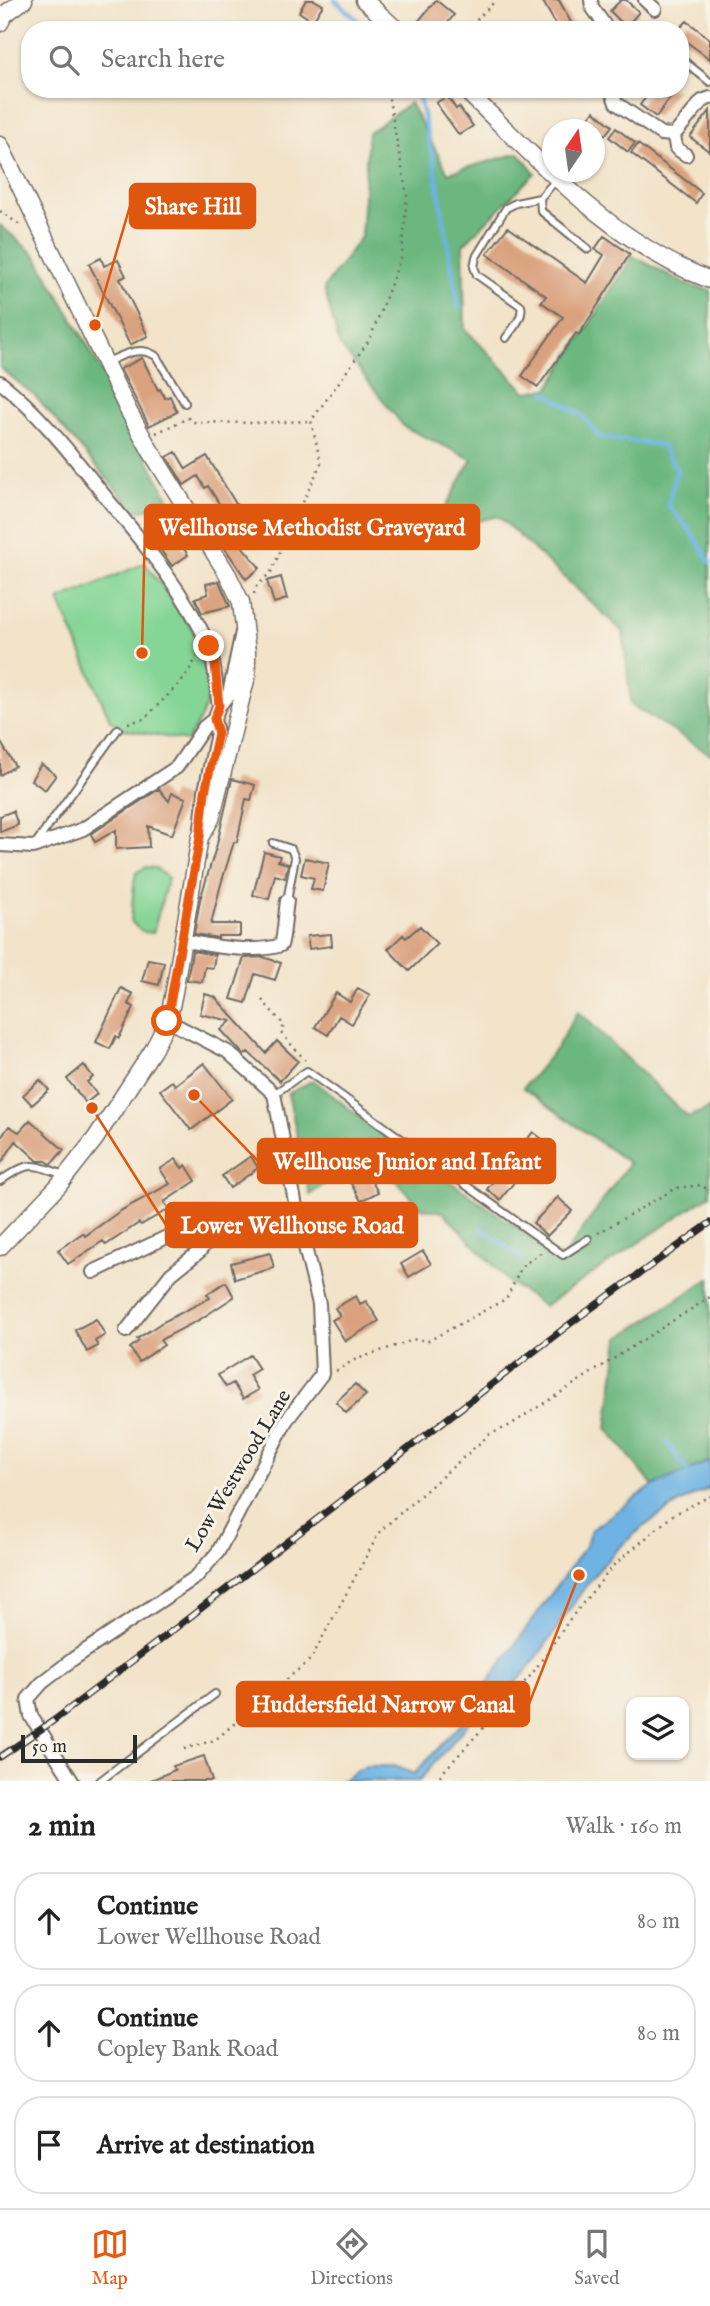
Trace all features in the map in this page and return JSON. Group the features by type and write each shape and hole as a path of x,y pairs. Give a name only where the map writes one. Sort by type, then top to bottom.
{"street":[{"path":"0,23 5,15 24,0"},
{"path":"364,0 387,21"},
{"path":"591,0 592,7 602,21"},
{"path":"474,98 542,163"},
{"path":"614,98 616,103 661,134 674,135"},
{"path":"686,155 676,148 674,135 702,101 710,98"},
{"path":"0,145 144,439 228,575 240,602 247,652 247,676 211,819 200,837"},
{"path":"562,182 599,216 682,270 710,280"},
{"path":"0,1247 67,1175 95,1139 153,1050 167,1021 183,940 205,792 218,733 215,664 209,646 186,603 131,528 63,444 2,384"},
{"path":"0,845 33,847 83,829 177,767 229,694 243,628"},
{"path":"183,940 224,947 263,948 281,945 284,939 282,929 287,901"},
{"path":"167,1021 228,1052 274,1094"},
{"name":"Low Westwood Lane","path":"72,1781 31,1716 28,1699 42,1683 73,1659 196,1577 218,1552 286,1421 322,1374 319,1304 300,1227 274,1094"},
{"path":"93,1272 190,1226 219,1222 300,1227"},
{"path":"126,1331 171,1273 200,1251 219,1222"}],"lane":[{"path":"689,65 710,82"},
{"path":"506,338 522,312 521,306 477,275 475,257 506,208 540,198 554,182"},
{"path":"540,198 541,211 588,249"},
{"path":"106,363 138,350 152,353 185,403"},
{"path":"33,847 118,729"},
{"path":"273,843 291,849 295,858 287,901"},
{"path":"274,1094 307,1071 563,1255 588,1239"},
{"path":"0,1181 30,1164 67,1175"},
{"path":"100,1781 215,1695"}],"path":[{"path":"476,21 496,0"},
{"path":"253,597 256,587 271,572 321,463 311,421 370,339 402,255 407,195 389,98"},
{"path":"144,439 188,418 194,422 217,423 311,421"},
{"path":"118,729 121,724 144,719 184,678 201,649 209,646"},
{"path":"262,1000 284,1025 281,1033 311,1066 307,1071"},
{"path":"588,1239 676,1188 701,1185 710,1191"},
{"path":"340,1370 354,1360 416,1339 428,1341 506,1299 522,1266 551,1247"},
{"path":"184,1749 215,1740 310,1659 380,1531 490,1434 507,1427 710,1297"},
{"path":"435,1781 532,1674 570,1619 614,1565 673,1515 710,1496"},
{"path":"386,1694 447,1701 466,1710 485,1726"}],"green space":[{"path":"410,103 448,173 519,153 535,173 463,245 465,329 526,392 548,389 633,256 690,286 710,290 710,754 631,705 623,632 498,516 432,532 472,459 404,427 339,344 324,288 361,237 368,133"},
{"path":"0,225 36,256 88,346 172,505 135,511 35,396 0,368"},
{"path":"145,563 187,621 204,654 208,670 207,701 199,722 187,741 123,729 110,720 59,600"},
{"path":"146,867 155,868 168,878 153,933 143,931 131,921 136,873"},
{"path":"578,1011 688,1117 710,1108 710,1195 544,1306 510,1283 443,1212 421,1208 383,1166 352,1163 310,1195 288,1094 313,1080 375,1129 562,1259 629,1163 523,1088 555,1050"},
{"path":"710,1278 710,1461 653,1486 607,1428 619,1338"}],"water":[{"path":"710,1461 710,1488 645,1526 604,1563 526,1671 494,1703 475,1715 419,1781 341,1781 366,1766 395,1766 414,1774 474,1710 474,1702 586,1545 591,1530 653,1486"}],"building":[{"path":"306,0 314,0 323,5 313,21 299,12"},
{"path":"436,0 454,15 449,21 418,21"},
{"path":"542,0 559,0 570,21 554,21"},
{"path":"621,0 626,0 639,12 631,21 620,21 610,11"},
{"path":"689,23 710,39 710,59 689,44"},
{"path":"448,98 473,126 459,135 436,103"},
{"path":"645,98 670,98 656,117 640,105"},
{"path":"594,111 604,119 588,119"},
{"path":"710,111 710,152 690,137"},
{"path":"605,120 612,126 605,135"},
{"path":"616,128 635,143 628,152 609,137"},
{"path":"638,144 702,193 696,203 631,153"},
{"path":"508,227 587,283 604,255 595,249 604,236 630,254 579,335 576,333 538,387 522,376 563,317 541,302 546,296 487,254"},
{"path":"101,258 104,266 118,260 126,276 120,279 148,336 130,345 89,264"},
{"path":"142,358 158,390 160,389 165,398 170,396 177,412 149,426 120,369"},
{"path":"176,452 186,469 207,456 242,514 230,521 208,486 205,488 198,476 184,485 167,457"},
{"path":"220,519 260,568 246,579 209,525"},
{"path":"168,527 188,555 172,566 155,536"},
{"path":"281,577 287,599 274,603 267,581"},
{"path":"219,581 230,606 202,613 195,598 208,594 206,584"},
{"path":"0,741 15,766 0,775"},
{"path":"41,764 56,775 45,790 31,780"},
{"path":"232,779 255,785 251,800 246,799 237,842 234,842 211,924 240,924 240,936 218,938 194,934 200,900 217,844"},
{"path":"159,789 169,801 172,793 186,798 172,835 148,826 149,847 116,849 116,830 95,842 91,834"},
{"path":"13,811 18,825 0,832 0,816"},
{"path":"264,852 280,856 278,861 288,864 285,878 275,875 269,899 253,895"},
{"path":"305,858 329,863 323,891 311,889 314,878 301,875"},
{"path":"420,926 437,944 409,971 388,949 403,935 406,938"},
{"path":"331,934 332,946 309,949 307,936"},
{"path":"192,951 215,955 213,968 205,967 202,982 187,980"},
{"path":"263,957 281,963 275,980 255,974 246,1003 231,999 244,958"},
{"path":"148,959 164,962 159,985 142,981"},
{"path":"121,988 133,994 128,1004 134,1007 119,1038 116,1036 110,1049 96,1042"},
{"path":"358,988 370,995 352,1024 339,1016 328,1035 315,1027 336,993 350,1002"},
{"path":"205,994 215,997 266,1053 277,1041 298,1061 280,1081 248,1052 244,1055 221,1030 231,1021 200,1014"},
{"path":"204,1063 232,1099 191,1130 160,1090 172,1081 175,1085"},
{"path":"84,1065 93,1077 87,1082 97,1094 86,1103 67,1079"},
{"path":"40,1080 49,1090 32,1105 23,1095"},
{"path":"30,1120 64,1150 51,1164 38,1161 16,1141 0,1165 0,1139 9,1126 19,1132"},
{"path":"533,1132 546,1142 500,1200 487,1189"},
{"path":"251,1156 258,1168 230,1188 222,1176"},
{"path":"176,1159 182,1168 186,1165 196,1181 164,1202 169,1209 141,1225 139,1223 106,1245 103,1241 68,1264 58,1250 83,1233 85,1236 120,1211 170,1184 160,1169"},
{"path":"368,1175 378,1192 361,1201 351,1184"},
{"path":"558,1197 572,1211 547,1236 533,1223"},
{"path":"423,1251 431,1264 409,1277 401,1264"},
{"path":"270,1253 274,1268 235,1279 231,1263"},
{"path":"226,1282 234,1297 199,1320 160,1340 164,1345 139,1362 130,1348 139,1341 137,1339 161,1323 210,1298 207,1294"},
{"path":"356,1296 360,1304 366,1301 379,1321 345,1341 332,1320 340,1316 335,1308"},
{"path":"96,1319 105,1335 95,1341 98,1346 87,1352 75,1330"},
{"path":"250,1355 259,1369 249,1375 258,1390 243,1399 233,1383 226,1387 218,1375"},
{"path":"355,1384 366,1395 346,1413 336,1402"},
{"path":"204,1756 212,1781 149,1781 175,1770 173,1766"}],"waterway":[{"path":"335,0 358,21"},
{"path":"419,98 434,163 459,308"},
{"path":"545,392 584,417 599,437 661,445 677,470 668,506 690,530 710,562"},
{"path":"482,1229 523,1259"},
{"path":"667,1443 691,1476"}],"railway":[{"path":"0,1757 53,1721 177,1627 575,1320 710,1223"}],"place":[{"name":"Share Hill","path":"95,325"},
{"name":"Wellhouse Methodist Graveyard","path":"142,653"},
{"name":"Wellhouse Junior and Infant","path":"194,1095"},
{"name":"Lower Wellhouse Road","path":"92,1108"},
{"name":"Huddersfield Narrow Canal","path":"579,1575"}],"route":[{"path":"167,1021 200,837 205,792 218,733 214,719 219,706 215,664 209,646"}]}
